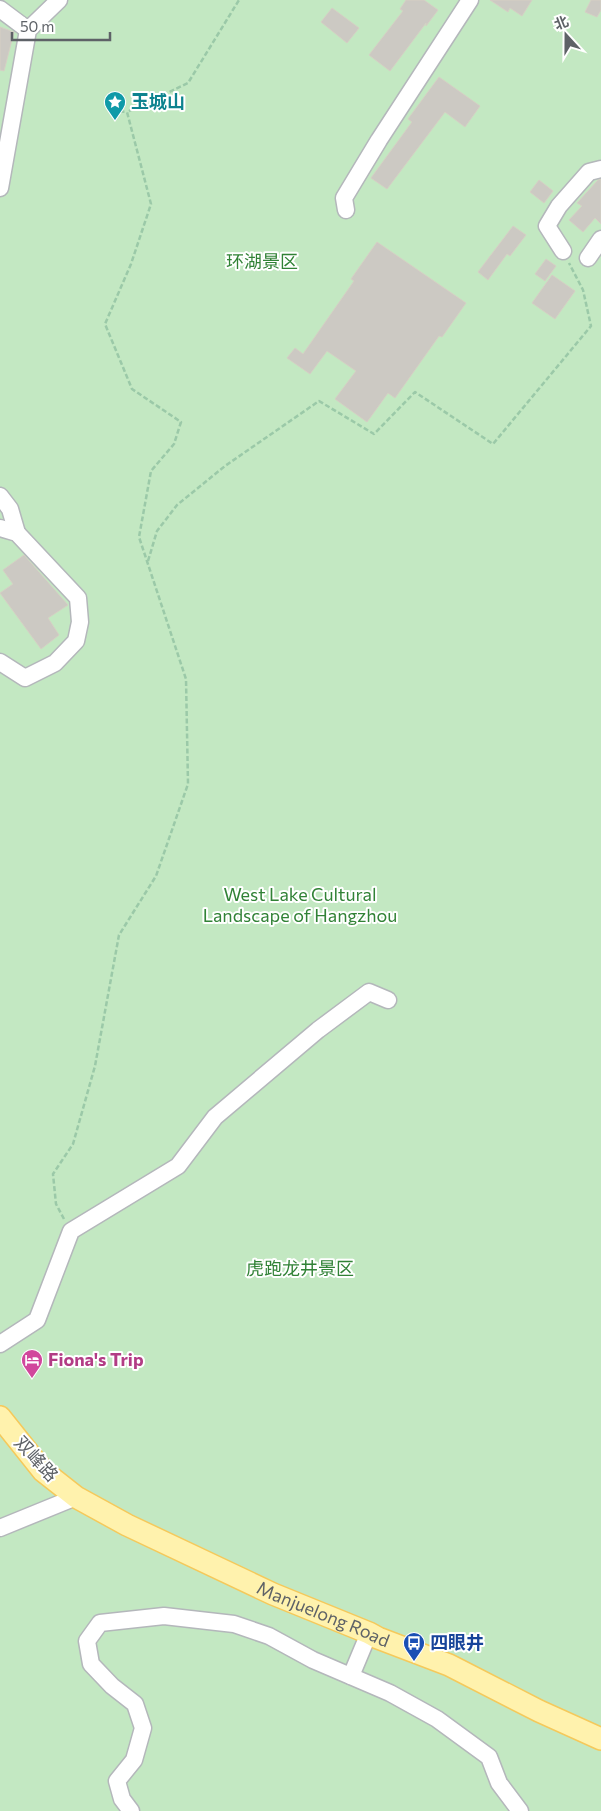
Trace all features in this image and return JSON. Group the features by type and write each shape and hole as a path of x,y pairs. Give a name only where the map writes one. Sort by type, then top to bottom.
{"main road":[{"name":"双峰路","path":"0,1417 43,1471 76,1497"},
{"name":"Manjuelong Road","path":"76,1497 127,1525 273,1594 378,1638 449,1665 601,1740"}],"street":[{"path":"346,210 344,198 379,140 470,0"},
{"path":"0,188 28,30 53,2"},
{"path":"0,10 28,30"},
{"path":"562,251 547,226 559,206 588,172 601,169"},
{"path":"588,258 601,239"},
{"path":"0,496 10,509 18,533 78,598 80,622 76,641 66,652 55,662 24,678 0,662"},
{"path":"0,528 18,533"},
{"path":"0,1344 37,1320 72,1231 178,1166 216,1117 318,1030 369,992 388,1000"},
{"path":"0,1528 76,1497"},
{"path":"131,1811 122,1799 117,1781 134,1760 144,1728 135,1704 112,1686 91,1664 88,1641 100,1623 164,1616 234,1624 269,1636 313,1660 390,1693 438,1719 489,1757 499,1783 520,1811"},
{"path":"350,1676 369,1633"}],"path":[{"path":"112,111 127,112 188,83 239,0"},
{"path":"72,1231 56,1204 53,1174 73,1144 95,1066 119,935 156,876 188,784 186,679 139,537 151,471 174,444 181,422 132,389 105,324 131,264 151,204 127,112"},
{"path":"147,562 157,531 177,505 225,466 319,401 374,434 415,392 493,444 591,326 584,290 562,251"}],"green space":[{"name":"虎跑龙井景区","path":"0,0 601,0 601,1811 0,1811"}],"building":[{"path":"406,0 424,0 438,10 390,71 369,55 403,11 400,9"},
{"path":"490,0 532,0 522,16 510,8 508,12"},
{"path":"591,0 601,0 601,10 597,17 585,12"},
{"path":"332,8 359,28 347,43 321,22"},
{"path":"0,27 14,32 4,71 0,70"},
{"path":"439,77 480,106 465,127 445,112 387,189 371,178 412,122 408,119"},
{"path":"601,179 601,224 595,218 583,232 569,220 582,206 577,203"},
{"path":"539,180 553,191 544,203 530,192"},
{"path":"513,226 526,235 510,256 507,254 488,280 478,272"},
{"path":"377,242 466,303 442,337 439,336 395,398 388,393 367,422 335,399 356,371 327,351 310,374 287,358 295,348 303,354 354,281 351,279"},
{"path":"546,259 556,266 545,281 535,274"},
{"path":"552,275 575,291 555,319 532,303"},
{"path":"24,555 68,605 48,618 59,635 41,649 0,593 13,584 3,570"}],"place":[{"name":"玉城山","path":"115,121"},
{"name":"Fiona's Trip","path":"32,1379"},
{"name":"四眼井","path":"414,1662"}],"park label":[{"name":"环湖景区","path":"262,262"},
{"name":"West Lake Cultural Landscape of Hangzhou","path":"300,905"}]}
